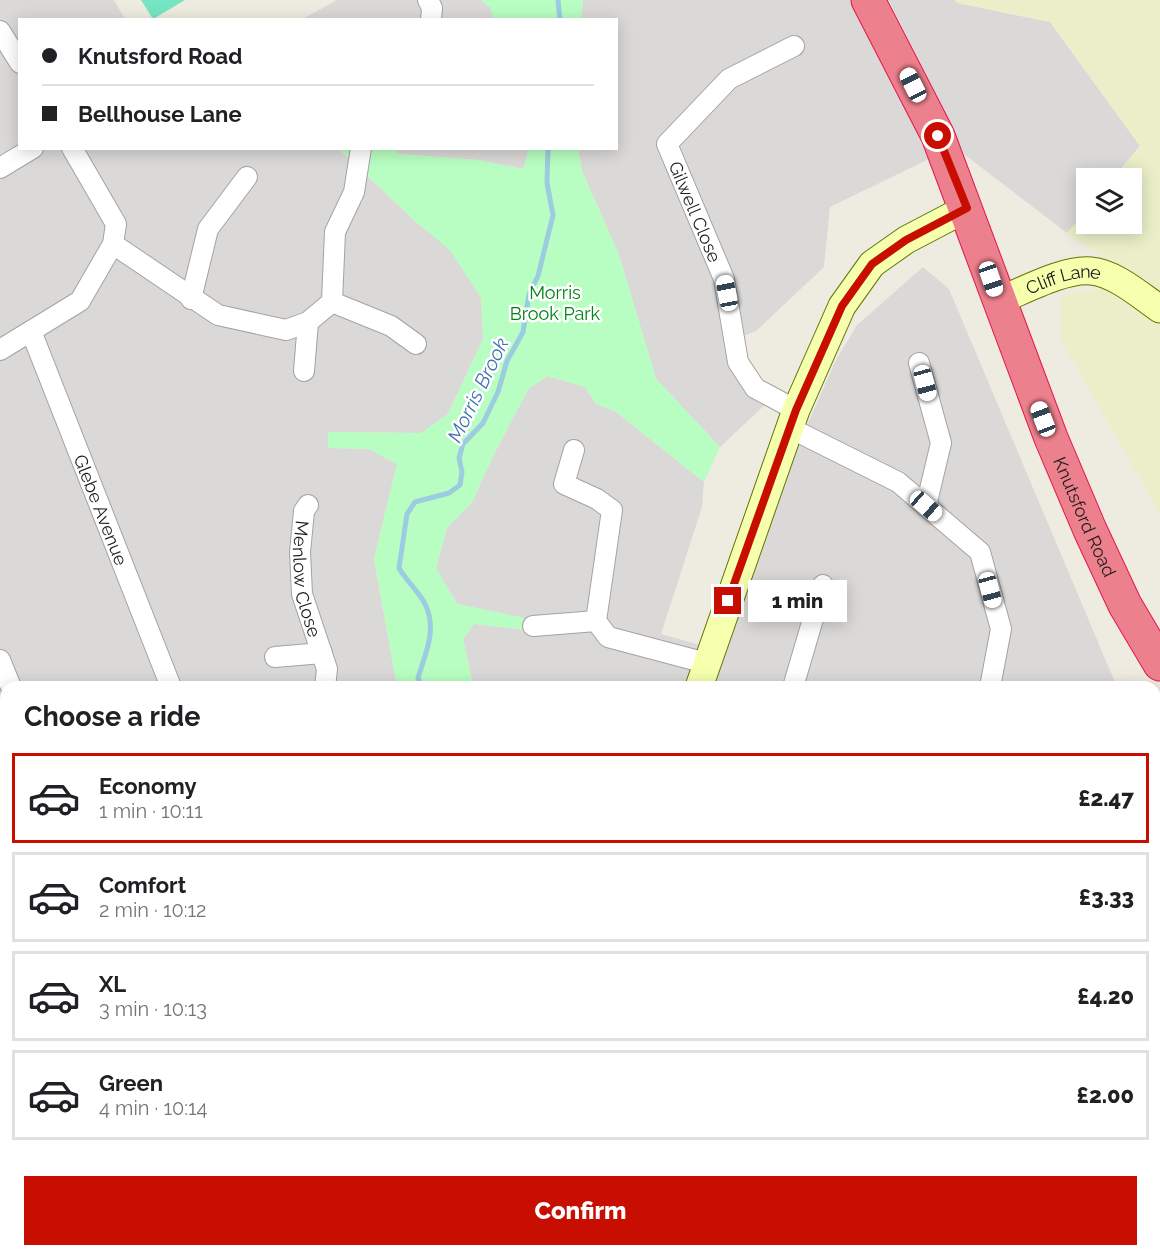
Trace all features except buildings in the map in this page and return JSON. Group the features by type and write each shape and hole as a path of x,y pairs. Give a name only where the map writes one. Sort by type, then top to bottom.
{"highway":[{"name":"Knutsford Road","path":"868,0 938,136 967,208 998,301 1051,438 1090,530 1125,605 1160,664"}],"street":[{"path":"428,0 432,8 431,18"},
{"path":"0,31 18,60"},
{"name":"Gilwell Close","path":"793,419 754,388 738,362 724,279 667,144 729,79 794,46"},
{"path":"0,168 30,150"},
{"path":"0,350 80,301 113,244 116,224 73,150"},
{"path":"113,244 218,315 286,330 308,322 332,302 335,232 354,192 361,150"},
{"path":"191,298 208,229 247,177"},
{"path":"574,450 564,484 597,499 612,510 596,621 608,638 702,675 793,419 842,306 872,264 906,240 967,208"},
{"name":"Cliff Lane","path":"998,301 1072,273 1093,271 1131,290 1160,309"},
{"path":"332,302 391,326 416,344"},
{"path":"304,371 308,322"},
{"name":"Glebe Avenue","path":"31,331 169,681"},
{"path":"919,363 941,443 926,506"},
{"path":"793,419 898,482 980,552 1001,629 993,681"},
{"name":"Menlow Close","path":"308,505 303,511 300,552 302,594 327,669 326,681"},
{"path":"795,681 823,585"},
{"path":"533,626 596,621"},
{"name":"Menlow Close","path":"275,657 322,653"},
{"path":"0,660 9,681"}],"shaded area":[{"path":"0,0 114,0 124,18 18,18 18,150 340,150 416,222 450,249 481,298 483,339 448,414 421,433 328,432 328,448 369,449 397,464 374,559 396,681 0,681"},
{"path":"337,0 481,0 490,7 494,18 305,18"},
{"path":"583,0 851,0 871,34 931,158 830,207 824,267 756,331 728,342 767,403 720,447 656,379 619,255 582,171 578,150 618,150 618,18 581,18"},
{"path":"889,0 955,0 958,3 1050,22 1140,146 1121,168 1076,168 1076,223 1067,233 965,155"},
{"path":"396,150 529,150 524,169 478,160 399,154"},
{"path":"923,267 949,289 1114,681 472,681 463,639 474,624 526,630 524,618 457,604 436,568 447,528 472,502 529,388 548,376 585,387 596,404 615,411 704,482 702,507 661,634 718,650 785,475 835,362 857,325"}],"green space":[{"path":"141,0 185,0 155,18 152,18"},
{"path":"481,0 583,0 581,18 493,18 490,7"},
{"path":"955,0 1160,0 1160,294 1067,233 1076,223 1076,234 1142,234 1142,168 1121,168 1140,146 1050,22 957,3"},
{"name":"Morris Brook Park","path":"341,150 396,150 399,154 478,160 523,169 529,150 578,150 582,171 619,255 656,379 720,447 704,482 615,411 596,404 585,387 548,376 529,388 472,502 447,528 436,568 457,604 524,618 527,630 474,624 463,639 472,681 396,681 374,559 397,464 369,449 328,448 328,432 421,433 448,414 483,339 481,298 450,250 416,222"},
{"path":"1108,287 1160,325 1160,514 1061,340 1061,296"}],"waterway":[{"path":"558,0 560,18"},
{"name":"Morris Brook","path":"419,681 418,678 429,642 430,624 424,602 399,568 407,514 415,502 449,493 460,485 462,472 459,458 463,444 483,423 498,392 507,361 523,332 529,294 538,276 553,215 547,183 548,150"}],"route":[{"path":"728,601 796,410 842,306 872,264 906,240 967,208 938,136"}]}
